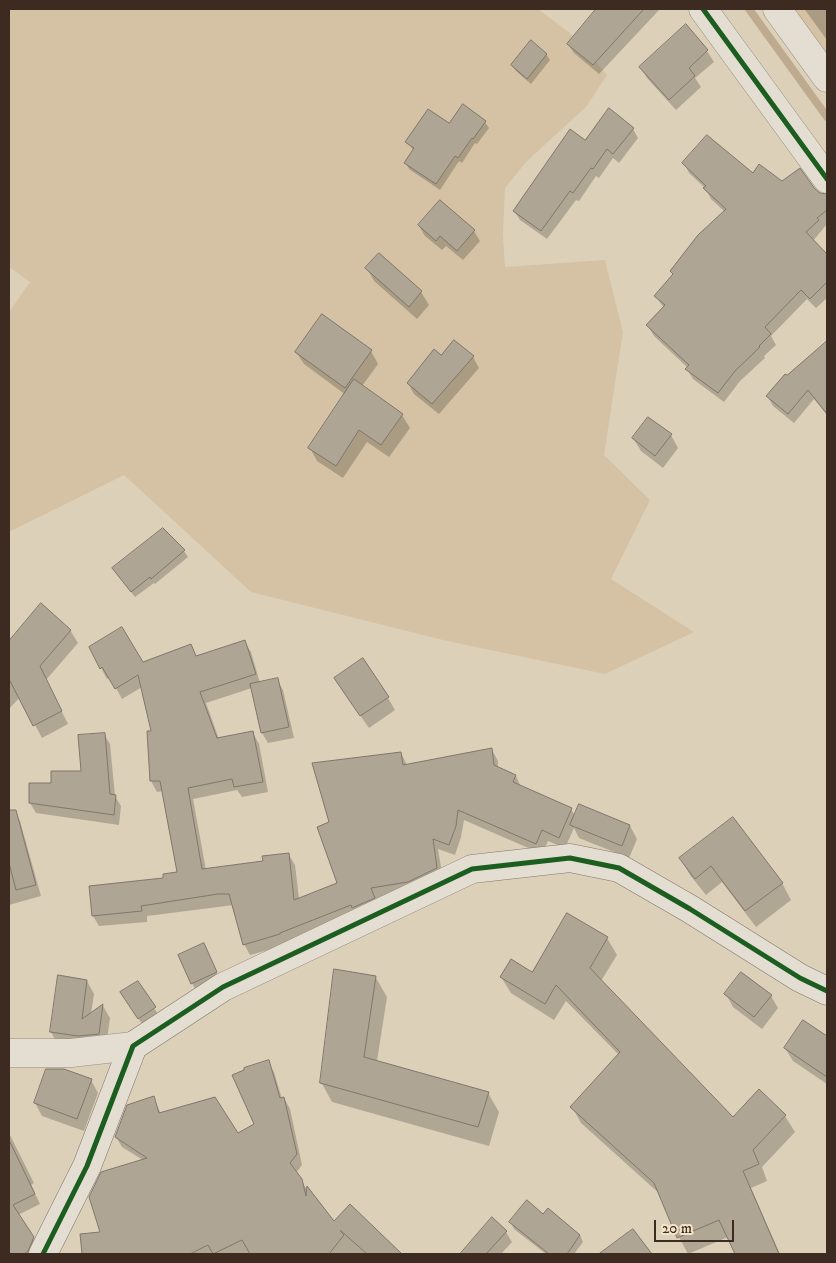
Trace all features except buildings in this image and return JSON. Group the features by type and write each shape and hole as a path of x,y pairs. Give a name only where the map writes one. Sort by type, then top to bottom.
{"street":[{"path":"703,9 827,179"},
{"path":"778,9 827,78"},
{"path":"9,1053 71,1053 133,1046 223,987 472,869 570,858 619,868 698,914 800,978 827,992"},
{"path":"43,1254 88,1166 133,1046"}],"shaded area":[{"path":"9,9 538,9 570,33 607,75 586,107 527,161 505,188 503,233 505,267 605,260 623,332 604,455 650,500 611,579 694,632 605,674 447,641 251,592 124,475 9,532 9,312 30,282 9,267"},
{"path":"787,9 827,9 827,60"}],"waterway":[{"path":"749,9 827,117"}],"cycle path":[{"path":"703,9 827,179"},
{"path":"43,1254 87,1166 133,1046 223,987 472,869 570,858 619,868 690,909 800,978 827,991"}]}
